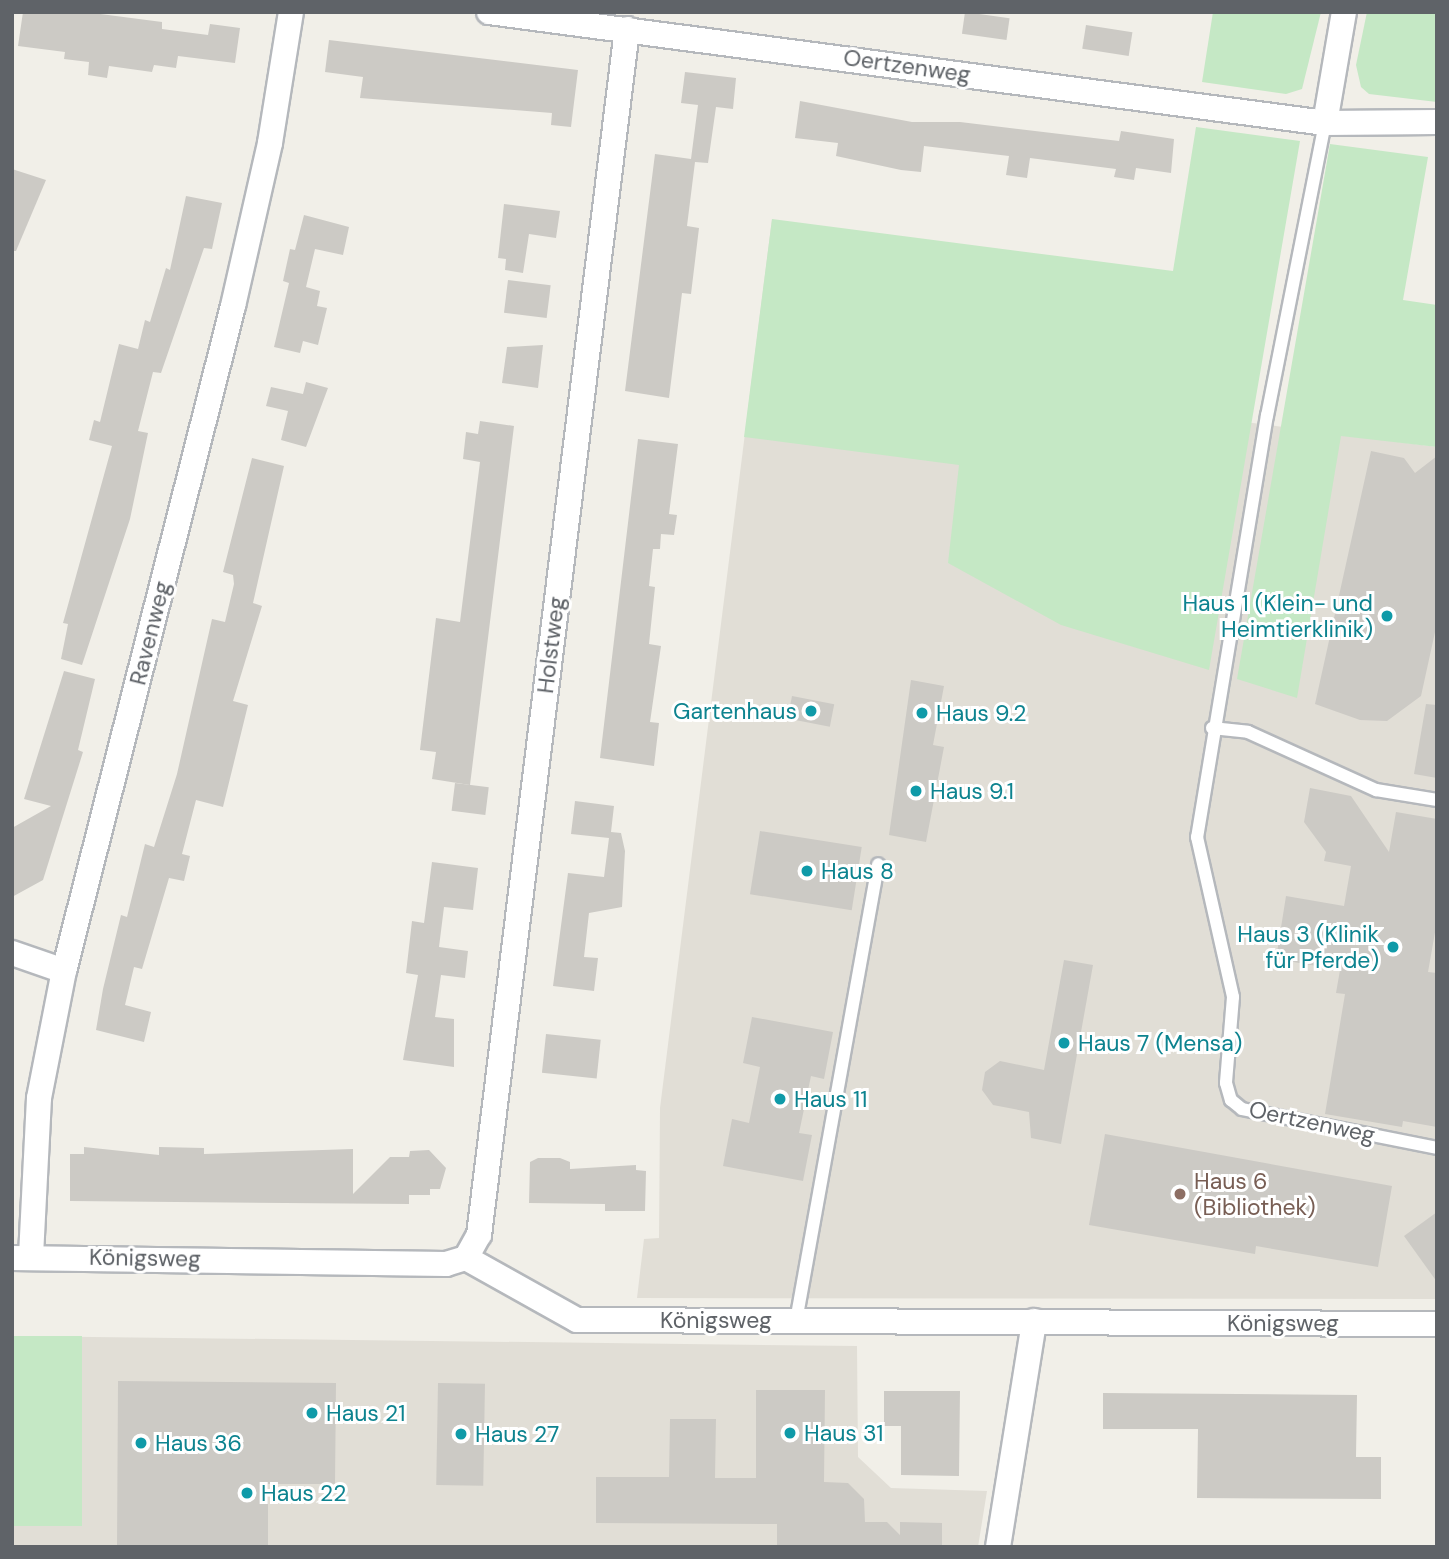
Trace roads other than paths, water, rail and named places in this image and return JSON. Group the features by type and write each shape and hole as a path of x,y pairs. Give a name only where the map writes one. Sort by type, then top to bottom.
{"street":[{"name":"Ravenweg","path":"22,1257 39,1098 64,971 233,306 270,143 291,12"},
{"name":"Oertzenweg","path":"489,12 1325,123 1437,122"},
{"path":"1325,123 1344,12"},
{"name":"Holstweg","path":"466,1258 479,1236 627,29"},
{"path":"12,953 64,971"},
{"name":"Königsweg","path":"22,1257 412,1264 466,1258 578,1320 1437,1324"},
{"path":"998,1547 1034,1321"}],"lane":[{"name":"Oertzenweg","path":"1325,123 1212,729 1198,837 1233,997 1226,1083 1231,1100 1242,1109 1437,1147"},
{"path":"1212,729 1248,732 1376,790 1437,800"},
{"path":"796,1321 878,864"}],"place":[{"name":"Haus 1 (Klein- und Heimtierklinik)","path":"1387,616"},
{"name":"Gartenhaus","path":"811,711"},
{"name":"Haus 9.2","path":"922,713"},
{"name":"Haus 9.1","path":"916,791"},
{"name":"Haus 8","path":"807,871"},
{"name":"Haus 3 (Klinik für Pferde)","path":"1393,947"},
{"name":"Haus 7 (Mensa)","path":"1064,1043"},
{"name":"Haus 11","path":"780,1099"},
{"name":"Haus 6 (Bibliothek)","path":"1180,1194"},
{"name":"Haus 21","path":"312,1413"},
{"name":"Haus 31","path":"790,1433"},
{"name":"Haus 27","path":"461,1434"},
{"name":"Haus 36","path":"141,1443"},
{"name":"Haus 22","path":"247,1493"}]}
